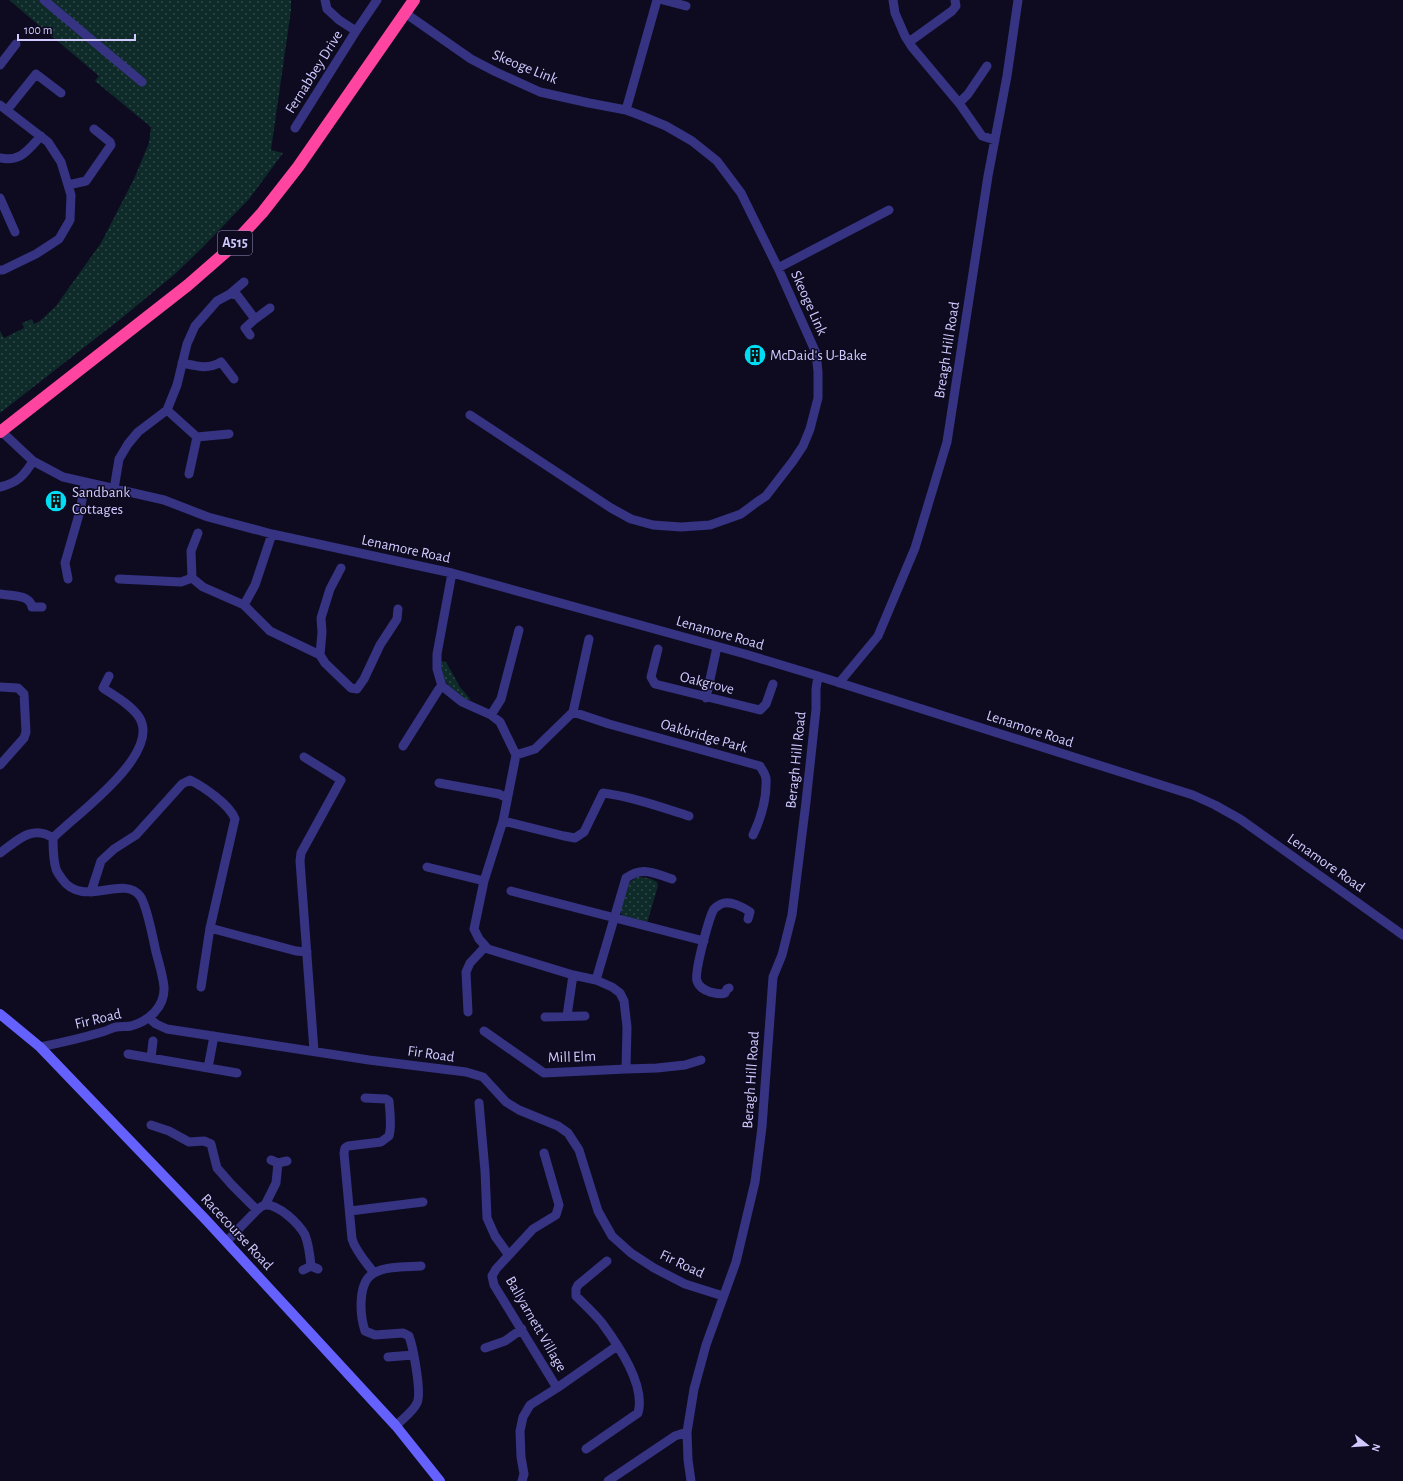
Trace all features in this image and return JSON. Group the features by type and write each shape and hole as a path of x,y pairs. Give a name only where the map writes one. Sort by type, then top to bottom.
{"highway":[{"name":"A515","path":"1,432 182,290 227,251 262,213 298,167 414,0"}],"street":[{"path":"44,0 142,82"},
{"name":"Fernabbey Drive","path":"325,0 327,9 339,20 356,31"},
{"name":"Fernabbey Drive","path":"295,128 377,0"},
{"path":"626,110 657,0"},
{"path":"663,0 686,6"},
{"path":"893,0 895,13 909,42 959,103 982,136 995,140"},
{"path":"909,42 952,11 956,6 955,0"},
{"name":"Breagh Hill Road","path":"839,683 878,636 915,548 947,442 988,176 1007,76 1018,0"},
{"name":"Skeoge Link","path":"405,13 471,59 496,72 540,92 626,110 666,126 692,141 717,161 741,194 778,268 816,353 818,398 810,429 803,446 793,462 766,496 741,514 710,525 653,525 631,519 611,508 470,416"},
{"path":"0,65 16,44"},
{"path":"959,103 968,94 987,66"},
{"path":"0,270 3,270 36,254 59,239 70,220 71,195 61,162 48,142 3,108 36,74 61,93"},
{"path":"68,185 86,181 111,145 110,142 94,129"},
{"path":"0,158 6,160 21,157 41,136"},
{"path":"0,198 15,232"},
{"path":"778,268 889,210"},
{"path":"114,489 120,459 128,444 138,432 168,410 187,344 195,326 217,301 230,294 244,282"},
{"path":"230,294 237,295 255,319"},
{"path":"250,335 245,328 270,308"},
{"path":"182,363 207,368 215,366 221,362 234,379"},
{"path":"168,410 197,437 229,434"},
{"name":"Lenamore Road","path":"1,432 33,461 63,477 164,500 208,517 272,534 452,573 717,647 818,676 1193,795 1240,819 1403,934"},
{"path":"189,474 197,437"},
{"path":"0,487 15,483 29,468 33,461"},
{"path":"68,579 65,563 80,512 85,483"},
{"path":"198,533 191,551 192,578 203,587 244,605 270,630 320,654"},
{"path":"244,605 255,584 272,534"},
{"path":"341,568 330,589 321,618 322,632 320,654 325,663 351,688 357,689 364,679 380,645 397,618 398,609"},
{"path":"452,573 437,654 437,669 442,686 462,702 491,715 500,722 516,755 503,821 484,881 474,929 479,939 488,949 596,980 612,987 620,993 624,1001 627,1027 626,1068"},
{"path":"119,579 181,582 192,578"},
{"path":"0,594 26,598 31,603 32,607 42,607"},
{"path":"491,715 501,699 519,630"},
{"path":"516,755 536,749 573,712 589,638"},
{"path":"706,698 717,647"},
{"name":"Oakgrove","path":"658,649 651,677 655,684 706,698 760,710 766,704 773,684"},
{"path":"109,676 103,688 134,711 140,718 142,730 141,740 127,767 106,791 53,838 53,856 56,870 65,884 82,892 119,889 130,890 140,896 146,909 164,988 162,1001 156,1012 149,1018"},
{"name":"Beragh Hill Road","path":"691,1481 688,1460 687,1432 694,1390 706,1345 736,1262 755,1182 762,1127 773,977 782,955 792,915 806,802 818,676"},
{"path":"403,746 442,686"},
{"path":"0,687 18,688 24,694 26,732 24,738 0,765"},
{"name":"Oakbridge Park","path":"573,712 609,724 760,766 766,777 760,819 753,834"},
{"path":"304,757 342,780 302,853 300,861 314,1051"},
{"path":"91,892 101,861 114,849 136,835 182,784 190,780 199,785 232,812 235,819 210,928 201,987"},
{"path":"439,784 499,794 507,798"},
{"path":"503,821 576,838 584,832 603,794 618,795 634,799 689,816"},
{"path":"0,853 22,837 30,834 39,832 47,834 53,838"},
{"path":"428,867 484,881"},
{"path":"596,980 626,878 635,872 648,872 672,879"},
{"path":"511,891 704,941"},
{"path":"729,988 727,989 726,993 723,994 710,992 703,989 697,981 696,973 704,941 714,909 720,904 729,903 743,908 750,912 748,919"},
{"path":"210,928 296,951 307,952"},
{"path":"468,1012 466,972 470,963 486,947"},
{"path":"567,1016 573,974"},
{"name":"Racecourse Road","path":"0,1014 40,1047 226,1242 396,1426 440,1481"},
{"path":"545,1017 585,1016"},
{"name":"Fir Road","path":"40,1047 102,1032 116,1027 130,1026 149,1018 156,1024 167,1029 466,1072 483,1077 506,1102 519,1110 558,1126 568,1132 579,1150 598,1212 612,1236 631,1253 654,1268 685,1284 723,1296"},
{"name":"Mill Elm","path":"484,1031 544,1073 626,1068 658,1068 682,1065 701,1060"},
{"path":"208,1068 214,1036"},
{"path":"151,1058 153,1041"},
{"path":"128,1054 237,1073"},
{"path":"365,1098 386,1099 389,1101 391,1130 389,1136 381,1142 356,1144 345,1148 344,1153 354,1245 374,1273"},
{"name":"Ballyarnett Village","path":"479,1103 485,1171 487,1218 495,1236 508,1254"},
{"path":"150,1125 169,1131 189,1142 204,1141 211,1144 218,1168 232,1185 257,1210"},
{"name":"Ballyarnett Village","path":"544,1153 559,1205 558,1211 556,1215 533,1229 508,1254 492,1276 494,1285 557,1388"},
{"path":"226,1242 257,1210 266,1205 276,1183 279,1162"},
{"path":"350,1211 423,1202"},
{"path":"266,1205 284,1213 297,1224 304,1235 309,1249 310,1268"},
{"path":"586,1449 638,1413 641,1405 630,1368 617,1346 601,1322 576,1296 576,1289 578,1285 607,1261"},
{"path":"396,1426 417,1403 419,1392 412,1344 409,1336 403,1333 375,1335 365,1331 362,1321 361,1304 367,1280 374,1273 388,1269 421,1266"},
{"path":"485,1348 505,1341 522,1329"},
{"name":"Ballyarnett Village","path":"522,1481 524,1474 521,1457 520,1431 523,1417 530,1405 617,1346"},
{"path":"388,1357 413,1354"},
{"path":"608,1481 676,1436 687,1432"}],"green space":[{"path":"9,0 291,0 291,10 271,150 283,153 249,199 175,274 123,317 0,413 0,331 4,338 24,328 22,323 32,319 34,324 40,321 56,306 101,243 134,179 149,143 151,127 95,81 99,76"},
{"path":"441,661 446,662 460,687 471,700 461,697 446,683 442,671"},
{"path":"638,877 657,882 658,886 647,923 625,917 621,914 622,900 627,885"}],"place":[{"name":"McDaid's U-Bake","path":"755,355"},
{"name":"Sandbank Cottages","path":"56,501"}]}
